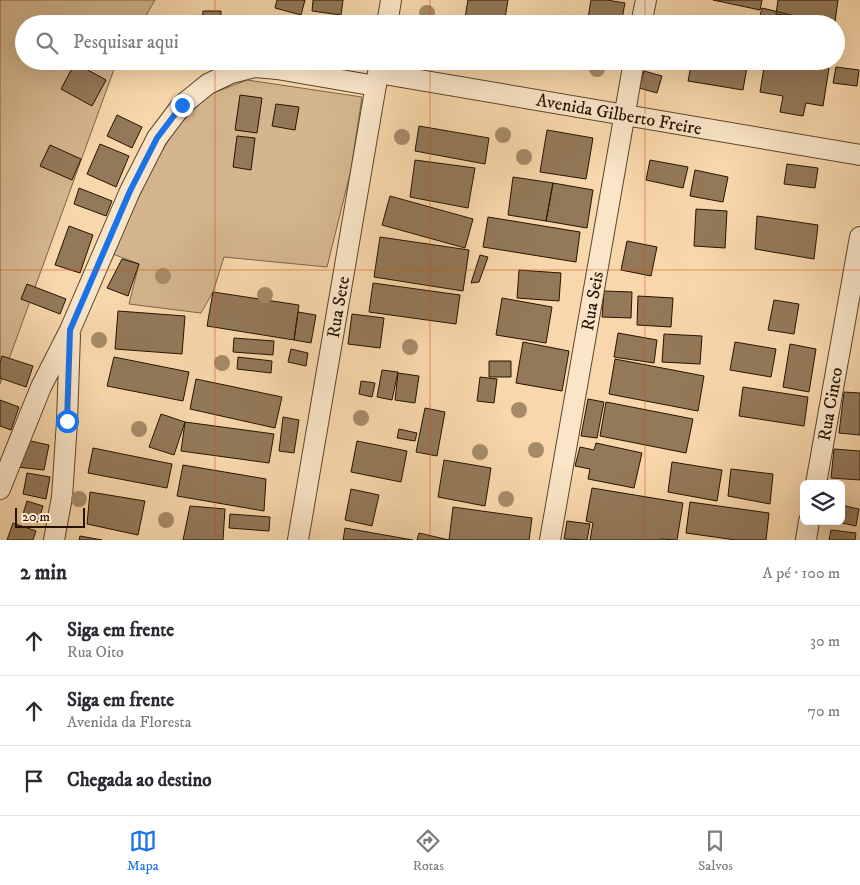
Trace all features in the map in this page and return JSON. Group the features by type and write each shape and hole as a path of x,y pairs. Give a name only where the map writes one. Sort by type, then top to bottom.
{"street":[{"path":"388,15 391,0"},
{"path":"643,15 646,0"},
{"name":"Avenida Gilberto Freire","path":"0,489 41,387 70,330 130,191 157,138 182,105 208,84 231,73 243,70"},
{"name":"Avenida Gilberto Freire","path":"297,70 378,74 860,155"},
{"name":"Rua Seis","path":"550,540 632,70"},
{"name":"Rua Sete","path":"298,540 378,74"},
{"name":"Rua Cinco","path":"817,480 860,236"},
{"path":"54,540 62,497 70,330"},
{"path":"806,540 808,525"}],"shaded area":[{"path":"0,0 155,0 146,15 15,15 15,70 114,70 0,384"},
{"path":"247,80 362,97 351,170 327,267 224,257 213,292 201,313 129,304 139,264 113,254 151,170 175,129 208,95"}],"building":[{"path":"277,0 305,0 301,15 275,8"},
{"path":"313,0 343,0 341,15 312,11"},
{"path":"468,0 508,0 506,15 466,15"},
{"path":"591,0 625,3 623,15 588,15"},
{"path":"713,0 762,0 760,10"},
{"path":"778,0 838,0 836,15 776,14"},
{"path":"762,8 791,15 760,15"},
{"path":"203,11 221,11 221,15 203,15"},
{"path":"845,68 859,70 857,86 833,83 835,70 845,70"},
{"path":"71,70 88,70 106,80 92,106 61,89"},
{"path":"690,70 746,70 743,90 688,81"},
{"path":"764,70 829,70 823,106 806,103 803,116 780,112 783,96 760,92"},
{"path":"644,71 662,76 657,93 639,88"},
{"path":"240,95 262,98 257,133 235,130"},
{"path":"276,104 299,107 295,130 272,126"},
{"path":"117,115 142,127 132,148 107,136"},
{"path":"419,126 489,138 485,164 415,151"},
{"path":"547,130 593,138 586,179 540,172"},
{"path":"237,136 255,138 251,170 233,167"},
{"path":"100,144 129,156 116,187 87,174"},
{"path":"50,145 81,159 72,180 40,166"},
{"path":"415,160 475,168 468,208 410,197"},
{"path":"650,160 688,167 683,188 646,180"},
{"path":"787,164 818,168 815,188 784,184"},
{"path":"695,170 728,177 723,202 690,196"},
{"path":"513,177 553,183 546,221 508,215"},
{"path":"553,183 593,190 587,228 546,221"},
{"path":"79,188 112,201 106,216 74,204"},
{"path":"390,196 473,219 465,248 382,225"},
{"path":"696,209 727,211 725,248 694,246"},
{"path":"757,216 818,225 814,259 755,249"},
{"path":"488,217 580,232 576,262 483,247"},
{"path":"69,226 93,235 80,273 55,265"},
{"path":"380,237 469,250 463,291 374,277"},
{"path":"627,241 657,247 651,276 621,270"},
{"path":"480,255 488,257 479,282 471,283"},
{"path":"122,259 139,264 128,296 107,288"},
{"path":"519,270 561,273 559,301 517,298"},
{"path":"373,283 460,295 456,324 369,312"},
{"path":"27,284 66,299 60,314 21,299"},
{"path":"604,291 632,292 631,318 602,317"},
{"path":"213,292 299,305 294,340 207,326"},
{"path":"638,296 673,298 671,327 637,325"},
{"path":"502,298 552,307 546,343 496,335"},
{"path":"774,300 799,304 794,334 768,330"},
{"path":"118,311 185,316 182,354 115,349"},
{"path":"298,312 316,315 311,343 294,340"},
{"path":"352,314 384,318 380,348 348,344"},
{"path":"618,333 657,340 654,363 614,357"},
{"path":"664,334 702,336 700,364 662,362"},
{"path":"234,338 274,341 273,355 233,352"},
{"path":"523,342 569,351 562,391 516,383"},
{"path":"735,342 776,349 771,377 730,370"},
{"path":"790,344 816,349 809,392 783,387"},
{"path":"291,349 308,353 306,366 288,362"},
{"path":"2,356 33,366 26,387 0,378"},
{"path":"114,357 189,372 183,401 107,386"},
{"path":"238,357 272,361 271,373 237,369"},
{"path":"615,359 704,376 698,411 609,394"},
{"path":"489,361 511,361 511,377 489,377"},
{"path":"382,370 398,372 392,400 377,397"},
{"path":"398,373 419,376 415,403 395,400"},
{"path":"480,377 497,379 494,403 477,401"},
{"path":"196,379 282,397 275,428 190,409"},
{"path":"361,381 375,383 372,397 359,394"},
{"path":"743,387 808,397 804,426 739,416"},
{"path":"844,392 860,393 860,435 839,433"},
{"path":"588,399 604,402 597,438 581,436"},
{"path":"0,400 19,407 11,430 0,426"},
{"path":"606,402 693,419 686,453 600,436"},
{"path":"425,408 445,412 437,456 416,452"},
{"path":"161,414 185,422 174,455 149,447"},
{"path":"283,417 299,420 294,453 279,451"},
{"path":"185,422 274,434 269,463 181,451"},
{"path":"399,429 417,433 415,441 397,438"},
{"path":"26,440 49,445 44,470 17,467"},
{"path":"357,441 407,451 401,482 351,472"},
{"path":"596,443 642,453 634,488 588,479 590,469 575,466 580,447 594,450"},
{"path":"93,448 172,464 167,488 88,473"},
{"path":"834,449 860,451 860,480 831,478"},
{"path":"444,460 491,468 485,506 438,497"},
{"path":"672,462 722,470 717,501 668,492"},
{"path":"183,465 266,479 264,511 177,496"},
{"path":"731,469 773,474 770,504 728,496"},
{"path":"27,473 50,477 46,499 23,494"},
{"path":"592,488 683,503 677,540 590,540 593,523 586,521"},
{"path":"351,489 379,495 372,526 345,520"},
{"path":"90,492 145,501 138,535 87,524"},
{"path":"27,501 43,506 38,522 22,517"},
{"path":"690,502 769,513 766,540 736,540 686,533"},
{"path":"190,506 225,509 223,540 183,540"},
{"path":"845,506 859,509 856,526 845,524"},
{"path":"453,507 532,518 529,540 449,540"},
{"path":"230,514 270,517 269,531 229,528"},
{"path":"567,521 590,524 587,540 564,539"},
{"path":"13,523 36,531 33,540 7,540"},
{"path":"345,528 413,540 343,540"},
{"path":"831,530 856,533 855,540 829,540"},
{"path":"419,533 449,540 417,540"},
{"path":"80,536 102,540 79,540"}],"route":[{"path":"67,421 70,330 130,191 157,138 182,105"}]}
